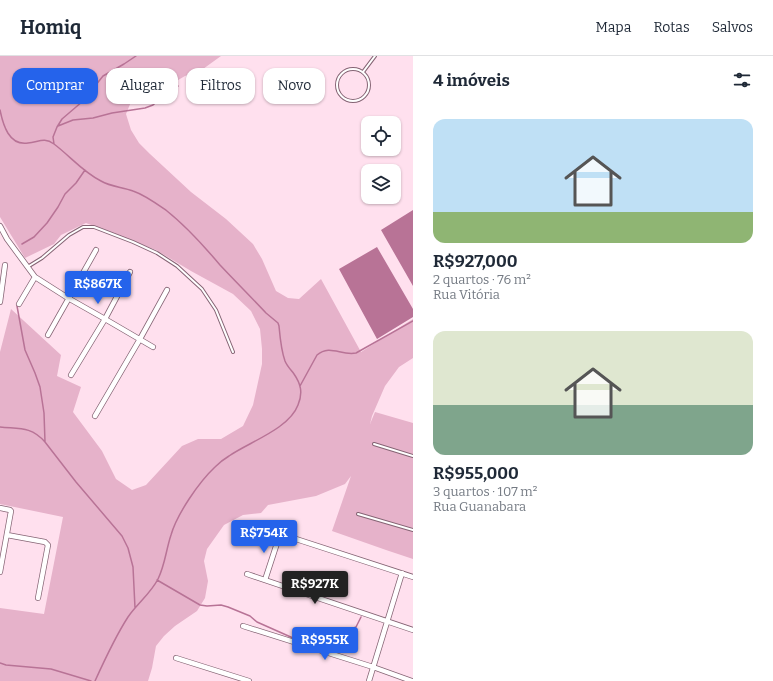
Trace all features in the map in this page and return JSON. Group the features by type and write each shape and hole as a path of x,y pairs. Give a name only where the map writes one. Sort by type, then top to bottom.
{"street":[{"path":"0,226 7,239 35,277 68,298 153,347"},
{"path":"48,335 96,250"},
{"path":"0,302 5,265"},
{"path":"71,375 130,272"},
{"path":"19,304 35,277"},
{"path":"95,416 167,290"},
{"path":"0,508 10,510 11,512 0,572"},
{"path":"256,526 413,576"},
{"path":"264,580 280,534"},
{"path":"7,535 45,542 48,545 38,598"},
{"path":"368,681 402,573"},
{"path":"247,574 413,630"},
{"path":"243,626 373,667 412,681"},
{"path":"176,658 249,681"},
{"path":"230,681 231,675"}],"lane":[{"path":"363,72 375,56"},
{"path":"349,69 359,69 363,72 367,75 370,84 367,94 360,100 346,100 342,97 337,88 338,78 344,71 349,69"},
{"path":"27,267 42,258 69,235 83,227 94,227 133,242 157,253 177,266 202,289 216,310 234,352"},
{"path":"374,444 413,456"},
{"path":"358,514 413,530"}],"shaded area":[{"path":"0,56 221,56 204,68 186,68 186,76 178,80 178,68 106,68 106,104 130,104 126,114 131,130 139,143 191,192 226,219 253,244 262,259 276,291 288,298 299,299 321,279 361,352 413,319 413,358 399,367 385,386 370,424 375,412 413,423 413,559 332,531 351,476 345,484 316,496 268,505 261,513 243,515 224,525 207,549 204,561 208,581 205,598 197,611 175,626 156,646 148,681 0,681 0,608 44,614 63,517 0,504 0,352 11,309 61,355 57,376 81,387 73,412 102,451 116,479 132,490 146,485 182,446 198,439 221,439 243,426 253,405 262,364 262,349 260,329 251,311 233,294 156,250 86,223 61,235 54,244 25,258 0,217"},
{"path":"413,210 413,286 381,230"},
{"path":"377,247 413,309 413,317 377,339 339,269"}],"waterway":[{"path":"54,144 53,137 62,119 83,101 103,76 136,56"},
{"path":"58,126 73,120 93,118 112,113 145,108 154,104"},
{"path":"0,110 5,128 16,141 21,143 41,140 50,142 82,169 94,177 109,185 142,195 167,211 195,237 266,313 278,323 285,361 300,385 298,405 293,414 268,434 223,460 209,473 183,508 169,541 158,579 152,589 123,625 110,648 95,681"},
{"path":"22,244 34,237 47,223 65,194 76,183 85,170"},
{"path":"17,306 25,350 40,387 44,413 45,442"},
{"path":"300,386 317,355 322,352 331,350 345,353 356,353 413,321"},
{"path":"0,427 24,429 35,433 40,437 122,536 128,548 133,567 135,608"},
{"path":"157,580 200,605 221,605 228,607 250,616 257,622 302,642 322,646 342,644 347,631 356,627 361,617"},
{"path":"0,663 6,665 51,669 91,681"}]}
